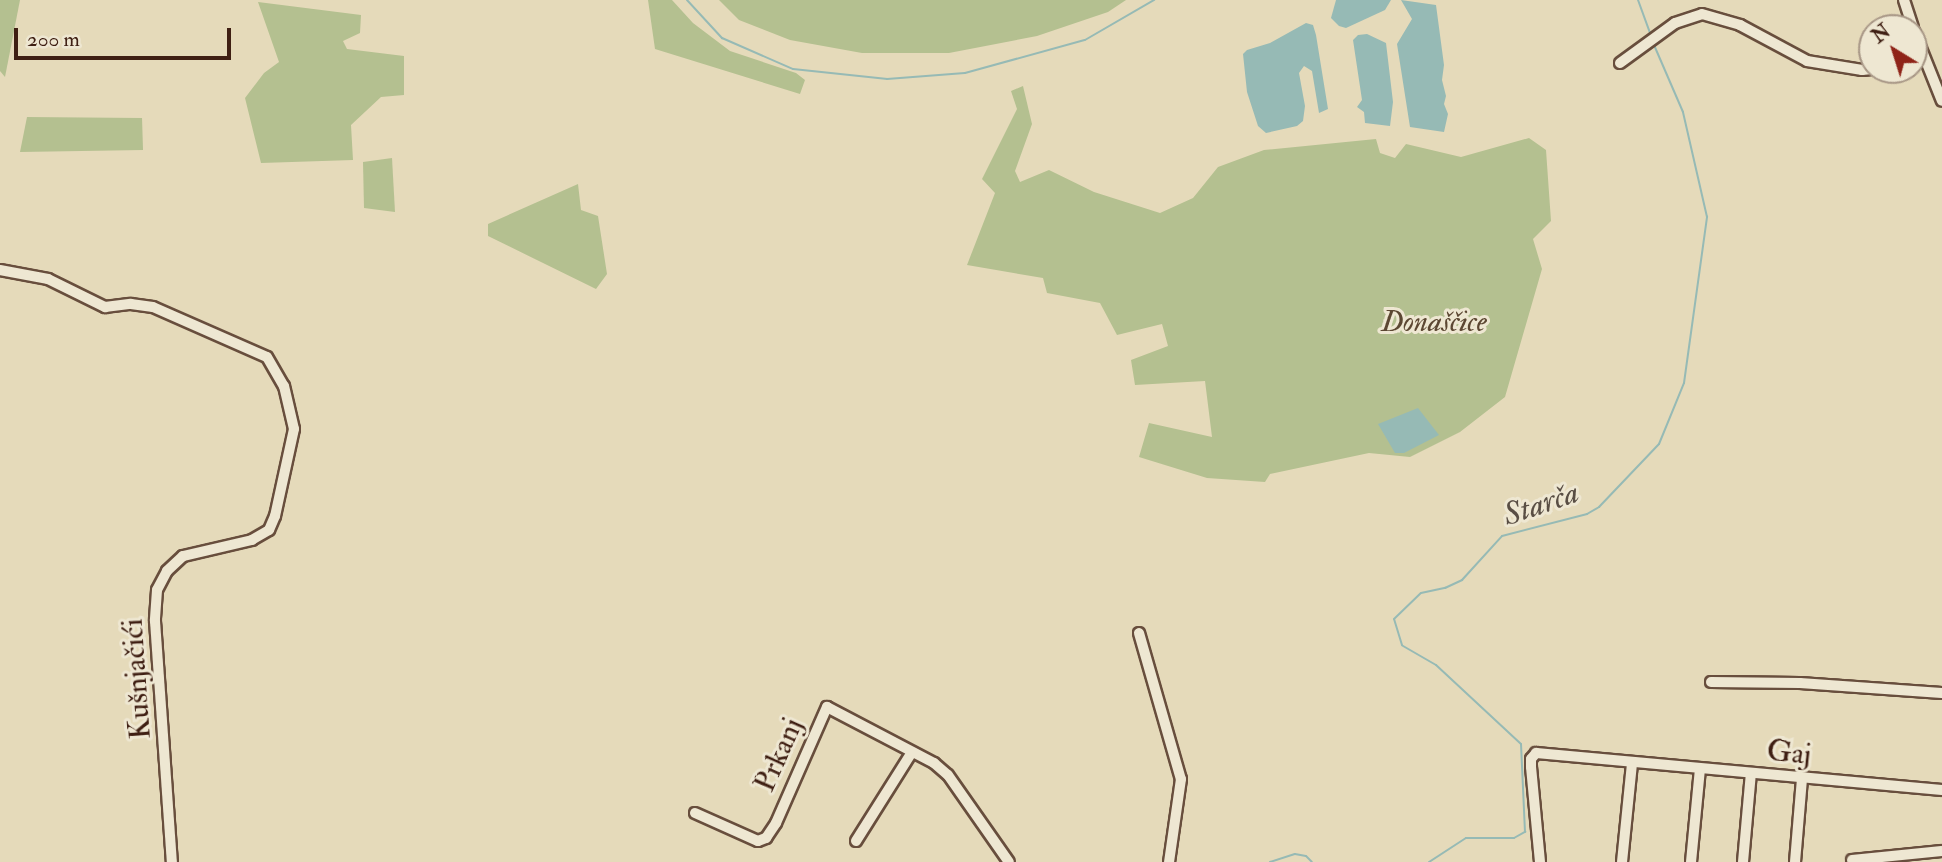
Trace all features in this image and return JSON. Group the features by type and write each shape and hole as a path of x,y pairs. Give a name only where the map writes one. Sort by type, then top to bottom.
{"street":[{"path":"1620,62 1675,23 1702,14 1740,25 1807,61 1858,69"},
{"path":"1928,77 1942,101"},
{"name":"Kušnjačići","path":"0,270 48,279 105,307 131,303 153,307 267,357 284,386 294,429 275,516 269,530 252,540 183,556 167,571 157,590 155,621 173,862"},
{"path":"1139,634 1181,779 1169,862"},
{"path":"1711,682 1942,693"},
{"name":"Prkanj","path":"695,813 758,841 766,838 776,823 827,707 912,752 948,775 1009,862"},
{"path":"856,841 912,752"},
{"name":"Gaj","path":"1540,862 1531,767 1533,755 1541,753 1942,790"},
{"path":"1622,862 1632,763"},
{"path":"1691,862 1700,769"},
{"path":"1743,862 1751,773"},
{"path":"1795,862 1802,779"},
{"path":"1852,860 1942,851"}],"green space":[{"path":"0,0 20,0 5,77 0,71"},
{"path":"648,0 672,0 693,23 730,51 796,73 805,80 800,94 655,49"},
{"path":"719,0 1126,0 1108,12 1037,36 949,53 862,53 790,40 739,20"},
{"path":"258,2 361,15 360,33 343,41 347,49 404,56 404,95 381,97 351,125 353,160 261,163 245,98 264,73 279,62"},
{"name":"Donaščice","path":"1023,86 1032,124 1015,171 1020,182 1049,170 1094,192 1160,213 1193,198 1218,167 1264,150 1376,139 1380,153 1395,158 1406,144 1461,157 1529,138 1546,150 1551,221 1533,239 1542,269 1505,397 1460,432 1410,457 1369,453 1270,474 1265,482 1207,478 1139,457 1149,423 1212,437 1205,381 1135,385 1131,360 1168,346 1162,324 1117,335 1100,303 1047,293 1043,278 967,265 995,193 982,179 1017,109 1011,91"},
{"path":"27,117 142,118 143,150 20,152"},
{"path":"392,158 395,212 364,208 363,162"},
{"path":"578,184 581,210 598,216 607,274 596,289 488,236 488,224"}],"water":[{"path":"1336,0 1391,0 1385,10 1346,28 1339,26 1331,18"},
{"path":"1401,0 1436,5 1444,65 1444,104 1448,114 1444,132 1410,127 1397,44 1412,19"},
{"path":"1306,23 1313,25 1316,35 1328,109 1319,113 1312,71 1304,66 1299,73 1305,106 1303,121 1297,126 1266,133 1258,126 1247,92 1243,54"},
{"path":"1367,34 1386,43 1393,102 1390,126 1365,123 1364,112 1357,107 1362,100 1353,40 1358,35"},
{"path":"1418,408 1439,435 1404,453 1395,453 1378,424"}],"waterway":[{"path":"687,0 722,38 793,69 887,79 965,73 1085,40 1154,0"},
{"name":"Starča","path":"1638,0 1651,36"},
{"name":"Starča","path":"1429,862 1466,838 1514,838 1525,832 1521,744 1436,665 1402,645 1394,619 1421,593 1445,588 1462,580 1502,536 1587,514 1599,507 1659,444 1684,383 1707,217 1683,112 1654,45"},
{"name":"Starča","path":"1270,862 1295,854 1306,856 1312,862"}]}
